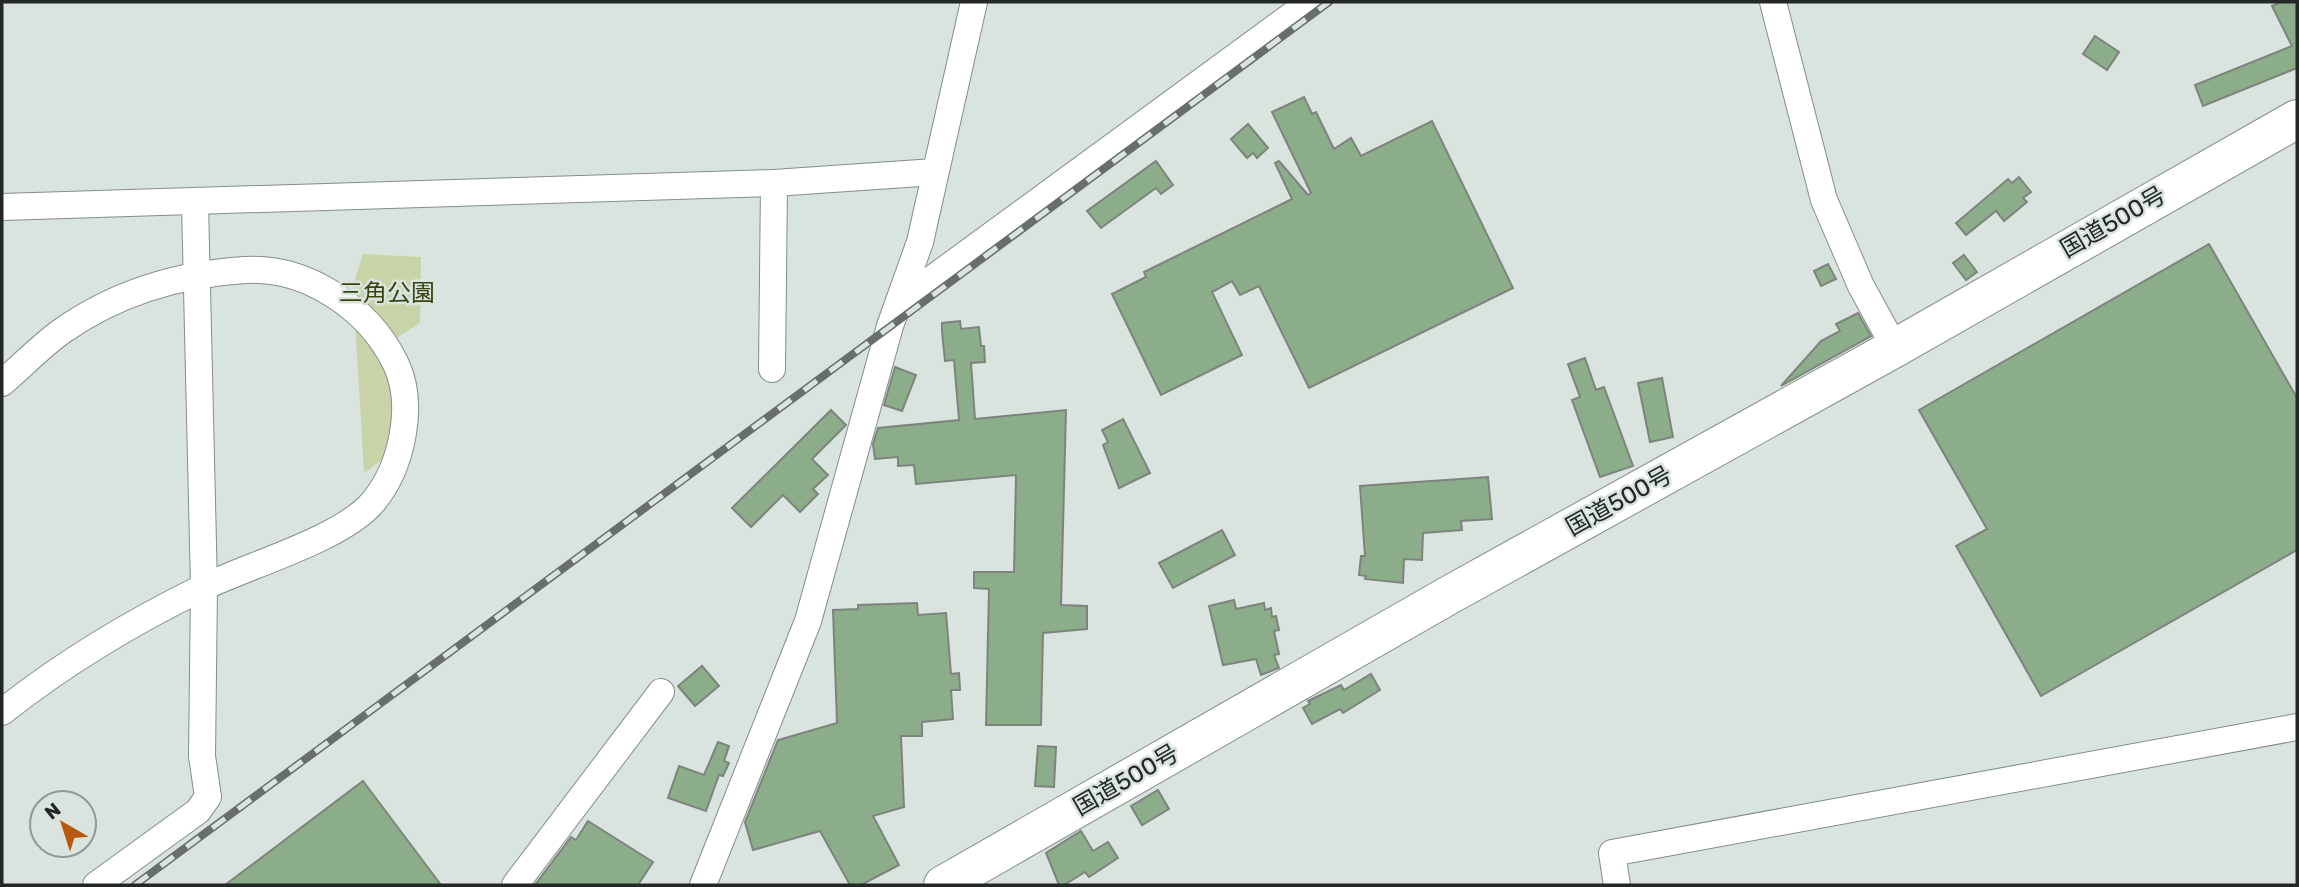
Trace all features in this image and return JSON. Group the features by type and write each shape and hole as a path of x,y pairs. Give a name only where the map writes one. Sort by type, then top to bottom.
{"highway":[{"name":"国道500号","path":"943,885 1451,594 1895,348 2297,119"}],"street":[{"path":"703,885 808,621 899,303 920,242 974,2"},
{"path":"899,303 1310,2"},
{"path":"1773,2 1824,200 1861,286 1895,348"},
{"path":"2,207 774,183 935,172"},
{"path":"772,369 774,183"},
{"path":"96,885 198,811 208,797 202,756 204,587 195,203"},
{"path":"2,383 61,332 98,308 138,291 196,277 246,270 285,273 319,286 357,312 395,362 403,393 404,412 399,450 389,477 372,503 328,533 204,587 71,661 2,712"},
{"path":"515,885 661,692"},
{"path":"1617,885 1612,853 2297,727"}],"green space":[{"name":"三角公園","path":"363,254 421,257 420,323 398,337 404,367 393,433 382,460 364,473 353,286"}],"building":[{"path":"2281,2 2297,2 2297,68 2203,106 2195,85 2292,46 2272,6"},
{"path":"2095,36 2119,52 2107,70 2083,54"},
{"path":"1304,97 1312,114 1316,112 1334,149 1351,138 1361,156 1432,121 1513,288 1309,388 1259,286 1240,295 1232,281 1212,292 1242,355 1161,395 1112,294 1146,277 1144,272 1292,199 1275,163 1279,161 1308,195 1311,193 1272,112"},
{"path":"1248,124 1268,148 1257,158 1253,153 1247,158 1231,139"},
{"path":"1156,161 1173,185 1161,194 1156,188 1101,228 1087,211"},
{"path":"2019,177 2031,192 2023,198 2027,202 2004,221 1996,211 1966,235 1956,223 2008,179 2012,183"},
{"path":"2209,244 2297,398 2297,550 2041,696 1956,546 1987,529 1919,410"},
{"path":"1964,255 1977,272 1966,280 1953,263"},
{"path":"1828,264 1836,279 1821,286 1814,271"},
{"path":"1858,313 1871,336 1781,386 1821,341 1840,331 1836,324"},
{"path":"960,321 961,329 979,327 981,346 984,346 985,362 971,363 975,419 1066,410 1061,605 1087,606 1087,629 1043,633 1041,725 986,725 989,589 974,588 974,572 1014,572 1016,475 916,484 914,465 898,466 898,457 875,459 873,444 878,428 959,420 954,360 945,361 942,323"},
{"path":"1585,358 1596,390 1604,387 1633,466 1600,477 1572,400 1580,397 1568,364"},
{"path":"895,367 916,375 902,411 884,405"},
{"path":"1662,378 1673,437 1650,442 1638,383"},
{"path":"831,410 846,425 812,459 828,475 813,489 818,494 800,512 783,495 751,527 732,508"},
{"path":"1123,419 1150,473 1119,488 1103,445 1108,442 1102,430"},
{"path":"1488,477 1492,519 1461,521 1462,530 1423,533 1422,560 1404,559 1403,583 1365,579 1366,576 1359,575 1361,556 1365,556 1360,486"},
{"path":"1222,530 1235,555 1173,588 1159,563"},
{"path":"1234,600 1236,609 1264,603 1265,610 1271,608 1272,617 1276,616 1279,630 1274,631 1279,654 1274,655 1279,668 1261,675 1256,659 1223,665 1209,606"},
{"path":"917,603 918,615 946,613 951,674 959,673 960,690 951,690 953,719 922,722 922,736 901,736 904,807 873,816 899,865 861,885 850,885 820,831 753,850 745,822 778,740 837,723 833,610 858,609 858,605"},
{"path":"702,666 719,686 695,706 678,686"},
{"path":"1371,674 1380,690 1343,713 1340,709 1312,724 1303,708 1310,704 1308,701 1341,685 1344,690"},
{"path":"718,742 729,746 724,761 729,763 723,776 719,775 706,811 668,798 679,766 704,775"},
{"path":"1038,746 1056,747 1054,787 1035,786"},
{"path":"363,781 441,885 225,885"},
{"path":"1158,790 1169,809 1142,825 1131,806"},
{"path":"588,821 653,862 638,885 535,885 571,837 576,840"},
{"path":"1081,831 1093,851 1108,842 1118,858 1089,877 1085,872 1064,885 1059,885 1046,853"}],"railway":[{"path":"135,885 1329,2"}]}
